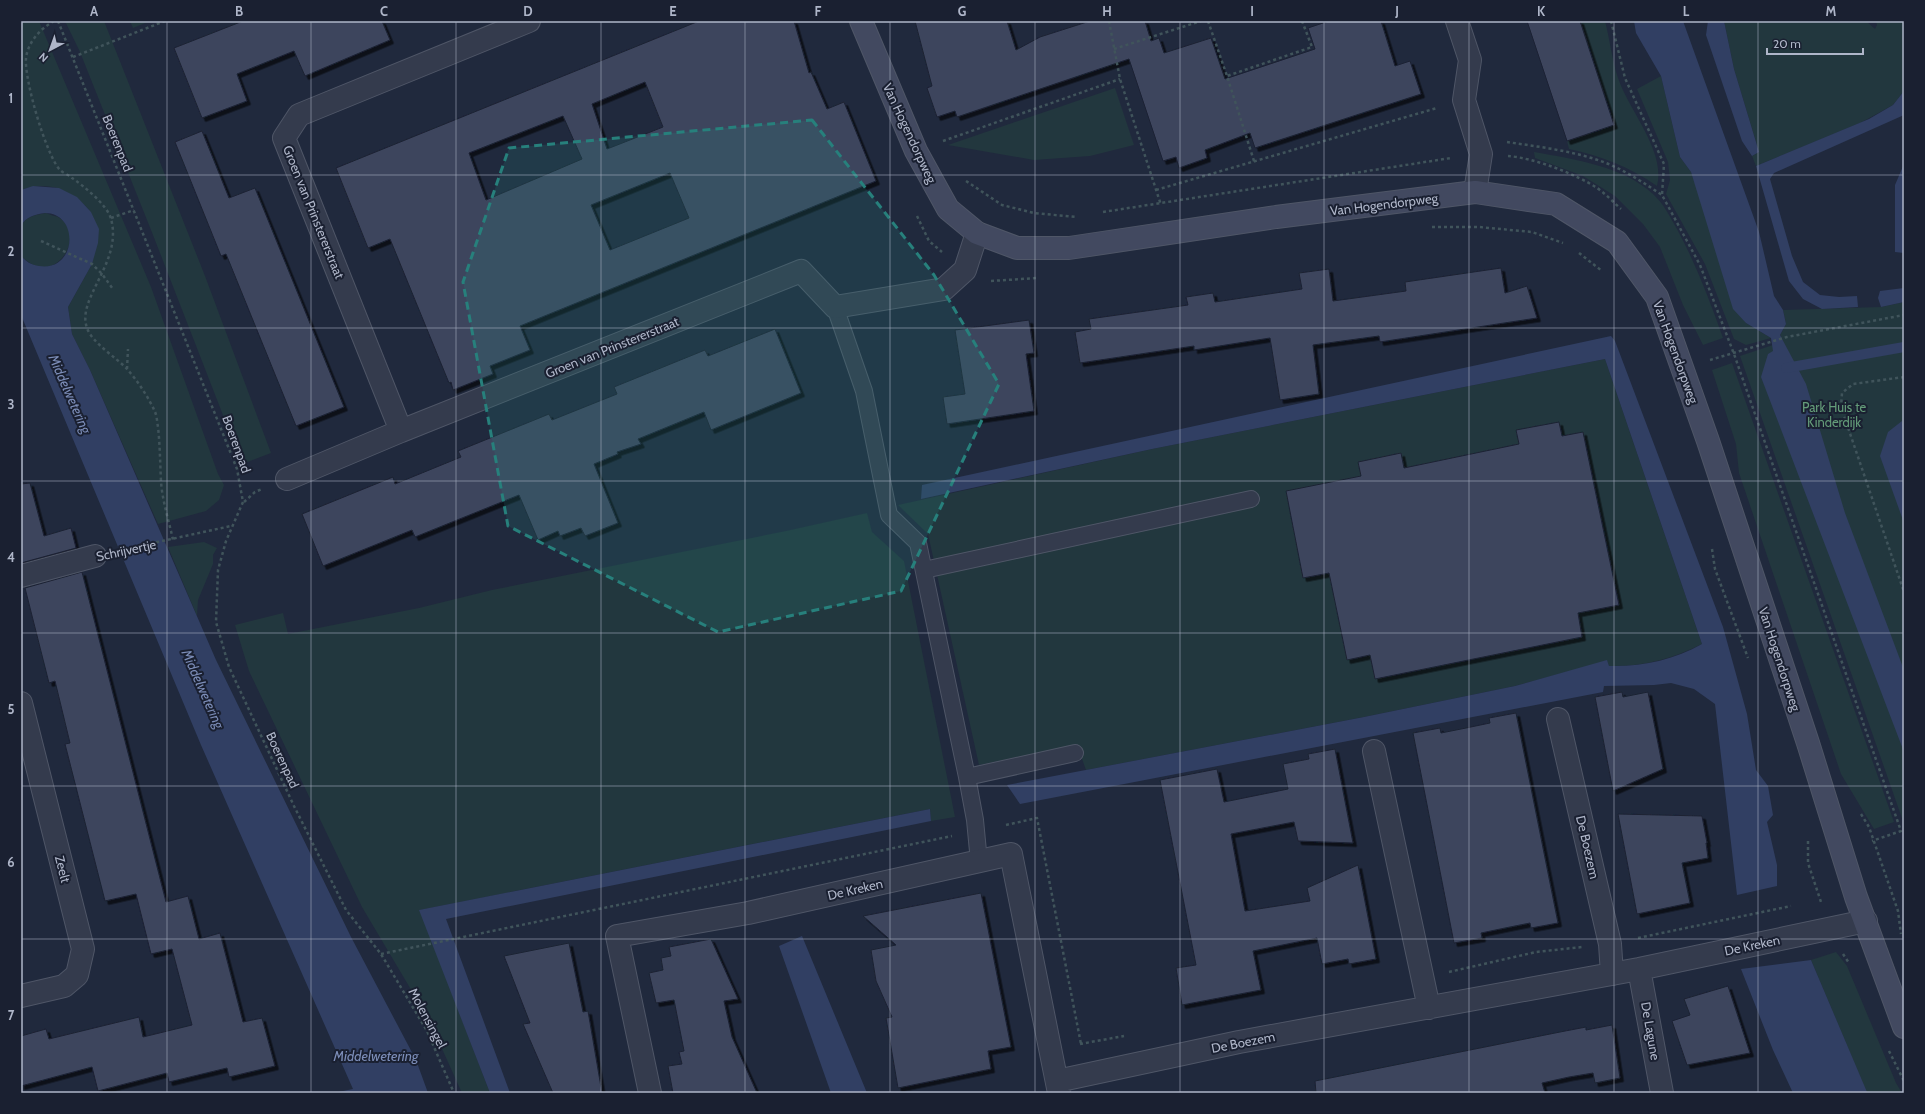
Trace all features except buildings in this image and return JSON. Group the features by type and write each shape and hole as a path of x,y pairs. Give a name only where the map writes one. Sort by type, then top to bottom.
{"street":[{"name":"Groen van Prinstererstraat","path":"401,431 284,138 299,114 529,21"},
{"name":"Van Hogendorpweg","path":"861,21 916,151 948,209 977,233 1017,248 1069,248 1276,217 1475,192 1556,204 1616,242 1657,297 1708,441 1842,851 1904,1027"},
{"path":"1457,21 1470,60 1464,100 1478,146 1475,192"},
{"path":"835,307 944,289 965,270 977,233"},
{"name":"Groen van Prinstererstraat","path":"286,479 401,431 801,271 835,307"},
{"name":"Schrijvertje","path":"21,576 95,556"},
{"name":"Zeelt","path":"21,704 83,949 77,975 64,986 21,996"},
{"name":"De Boezem","path":"1558,720 1610,944 1612,974"},
{"path":"1374,751 1429,1008"},
{"name":"De Kreken","path":"650,1093 617,936 748,913 1011,854 1058,1087"},
{"name":"De Kreken","path":"1639,969 1866,921"},
{"name":"De Boezem","path":"1058,1087 1239,1042 1639,969"},
{"name":"De Lagune","path":"1639,969 1662,1093"}],"lane":[{"path":"835,307 864,391 889,515 918,543 967,777 975,820 979,862"},
{"path":"924,570 1251,499"},
{"path":"967,777 1075,753"}],"path":[{"path":"54,21 45,26 30,44 26,58 30,86 49,152 60,170 98,200 111,218 114,236 110,256 86,307 87,328 101,348 127,369 156,413 161,453 161,482 173,540"},
{"name":"Boerenpad","path":"58,21 238,469 243,502 232,526 218,570 216,622 229,667 294,806 346,910 381,954"},
{"path":"73,58 165,21"},
{"path":"1109,21 1120,79 1169,232"},
{"path":"1114,49 1201,21"},
{"path":"1208,21 1254,161"},
{"path":"1227,76 1312,47 1302,21"},
{"path":"1611,21 1626,78 1664,164 1662,195"},
{"path":"916,151 1120,79"},
{"path":"1156,190 1464,100"},
{"path":"1478,146 1556,168 1597,188 1625,213"},
{"path":"1102,212 1160,204 1478,146 1558,150 1606,163 1640,180 1662,195 1700,265 1734,354 1901,831 1808,863"},
{"path":"963,179 1002,206 1034,213 1073,217 1081,216"},
{"path":"111,218 134,210"},
{"path":"915,210 929,241 965,270 993,282 1042,278"},
{"path":"1427,228 1479,228 1532,232 1569,246"},
{"path":"41,241 92,264 102,274 113,289"},
{"path":"1574,250 1605,276"},
{"path":"1706,362 1787,337 1904,315"},
{"path":"127,369 128,349"},
{"path":"1904,377 1853,384 1842,393 1841,407 1904,592"},
{"name":"Schrijvertje","path":"95,556 232,526"},
{"path":"1712,546 1715,569 1750,663"},
{"path":"1861,813 1869,827 1898,911 1902,940"},
{"path":"1808,839 1808,863 1829,929 1852,968"},
{"path":"381,954 462,937"},
{"name":"Molensingel","path":"381,954 427,1031 454,1093"},
{"path":"1886,1045 1904,1081"}],"highlighted area":[{"path":"812,120 934,275 999,384 901,591 718,632 508,526 463,282 509,148"}],"green space":[{"path":"21,21 39,21 151,287 218,474 224,485 219,500 206,511 158,524 90,370 72,334 68,307 92,264 91,212 75,198 59,189 42,186 21,190"},
{"path":"65,21 104,21 205,276 271,453 242,464 80,52"},
{"path":"130,21 150,21 133,28"},
{"path":"1579,21 1605,21 1618,78 1623,91 1652,145 1658,173 1657,186 1647,179 1615,163 1569,149 1567,141 1614,125"},
{"path":"1724,21 1866,21 1875,29 1877,25 1876,21 1904,21 1904,91 1893,105 1860,123 1756,166 1752,156 1759,152 1734,69"},
{"path":"1661,76 1680,157 1691,172 1746,323 1771,338 1746,345 1734,339 1705,264 1666,194 1670,180 1668,162 1637,89"},
{"path":"1115,88 1134,145 1090,156 1034,160 948,145"},
{"path":"1534,152 1581,161 1612,170 1641,184 1653,194 1666,211 1684,242 1713,310 1723,338 1703,345 1683,305 1660,247 1643,224 1615,196 1583,176 1535,158"},
{"path":"46,213 58,217 66,225 70,234 69,244 65,254 59,261 50,266 40,267 30,263 21,255 21,226 28,218"},
{"name":"Park Huis te Kinderdijk","path":"1904,302 1904,824 1740,356 1773,345 1773,351 1787,349 1780,335 1786,324 1783,310 1881,307"},
{"path":"1605,359 1702,644 1679,654 1657,661 1634,665 1609,666 1607,661 1515,686 1364,717 1086,770 1077,745 979,765 928,534 898,505 1152,449"},
{"path":"1732,363 1894,822 1874,829 1841,774 1739,473 1736,444 1712,370"},
{"path":"867,513 872,532 904,561 955,817 931,821 930,809 420,910 490,1093 462,1093 429,1020 362,907 249,671 235,625 283,613 288,634 419,608 492,590 786,531"},
{"path":"204,542 217,548 213,555 213,564 198,600 197,616 168,547"},
{"path":"1836,952 1847,966 1896,1083 1902,1093 1867,1093 1811,960"}],"water":[{"path":"1634,21 1683,21 1759,232 1774,296 1783,310 1786,324 1780,335 1806,384 1845,513 1904,670 1904,752 1761,377 1768,354 1773,351 1771,338 1746,323 1733,309 1691,172 1680,157 1661,76 1636,33"},
{"path":"1708,21 1724,21 1734,69 1759,152 1752,156 1742,141 1706,35"},
{"path":"1904,91 1904,115 1774,173 1770,179 1792,256 1803,282 1820,295 1839,297 1857,296 1858,307 1822,309 1803,299 1789,281 1756,166 1869,119 1893,105"},
{"path":"1904,164 1904,253 1895,252 1895,185"},
{"name":"Middelwetering","path":"33,186 59,188 77,197 91,212 99,229 98,243 92,264 68,307 72,334 90,370 216,660 351,937 416,1060 428,1093 333,1093 353,1089 201,745 21,315 21,255 26,261 34,265 52,265 61,260 67,252 69,242 69,231 64,222 56,216 45,213 35,215 25,220 21,226 21,190"},
{"path":"1904,288 1904,302 1881,307 1878,298 1880,291"},
{"path":"1611,336 1615,341 1723,627 1747,714 1756,770 1768,786 1773,815 1767,822 1777,865 1777,886 1737,895 1715,704 1694,689 1671,683 1654,685 1604,686 1603,692 1020,804 1007,785 1364,717 1515,686 1607,660 1609,666 1645,664 1669,658 1691,650 1702,644 1605,359 1152,449 921,499 922,485"},
{"path":"1902,421 1904,428 1904,523 1880,456 1888,432"},
{"path":"930,809 931,821 446,919 510,1093 490,1093 419,910"},
{"path":"802,936 867,1093 831,1093 779,946"},
{"path":"1811,960 1867,1093 1793,1093 1773,1050 1741,969"}],"waterway":[{"path":"1786,368 1904,347"}]}
